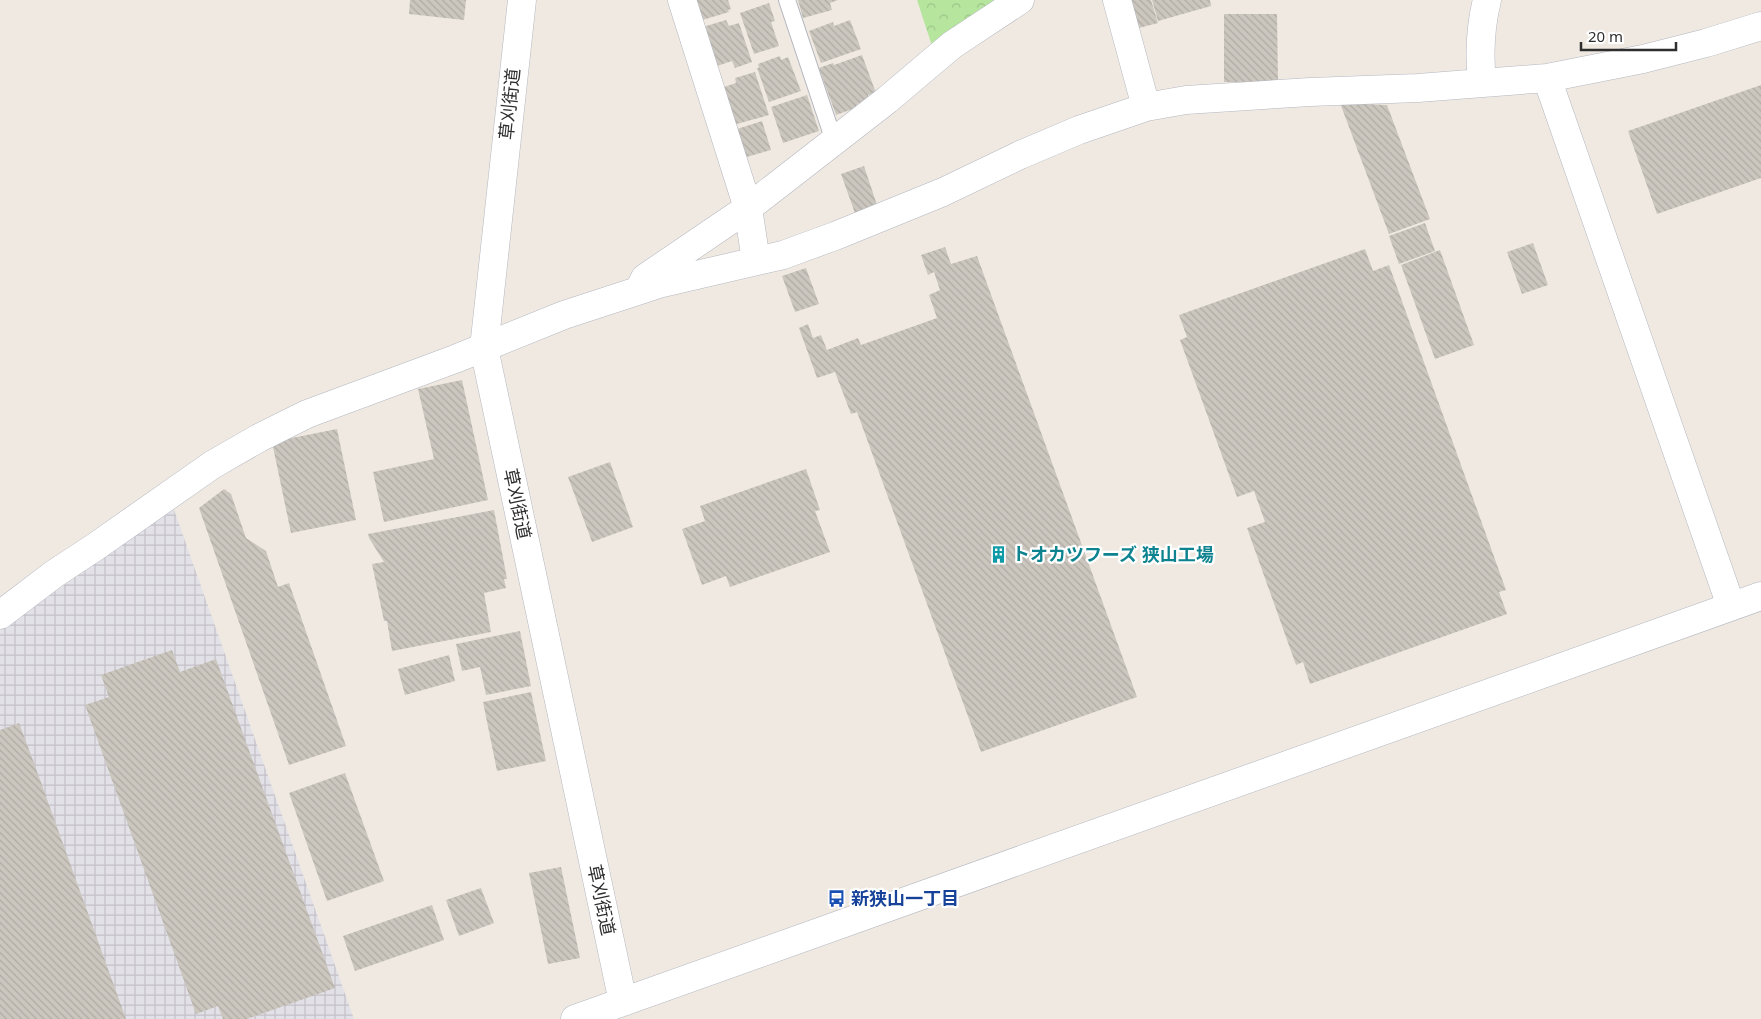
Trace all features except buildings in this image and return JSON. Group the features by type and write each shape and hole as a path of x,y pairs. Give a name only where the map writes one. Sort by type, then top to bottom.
{"street":[{"name":"草刈街道","path":"522,0 484,348 623,1002"},
{"path":"682,0 748,208 756,261"},
{"path":"639,290 645,278 748,208 888,100 952,45 1020,0"},
{"path":"1116,0 1146,107"},
{"path":"1482,82 1479,53 1486,0"},
{"path":"0,615 54,574 95,548 212,465 259,438 307,414 484,348 564,315 639,290 782,255 835,236 943,192 1062,137 1146,107 1186,100 1310,92 1418,88 1547,78 1643,59 1706,43 1761,26"},
{"path":"1547,78 1731,606"},
{"path":"574,1019 1761,596"}],"lane":[{"path":"787,0 834,141"}],"shaded area":[{"path":"173,507 354,1019 0,1019 0,631"}],"green space":[{"path":"917,0 1003,0 932,46"}],"place":[{"name":"トオカツフーズ 狭山工場","path":"998,555"},
{"name":"新狭山一丁目","path":"837,899"}]}
